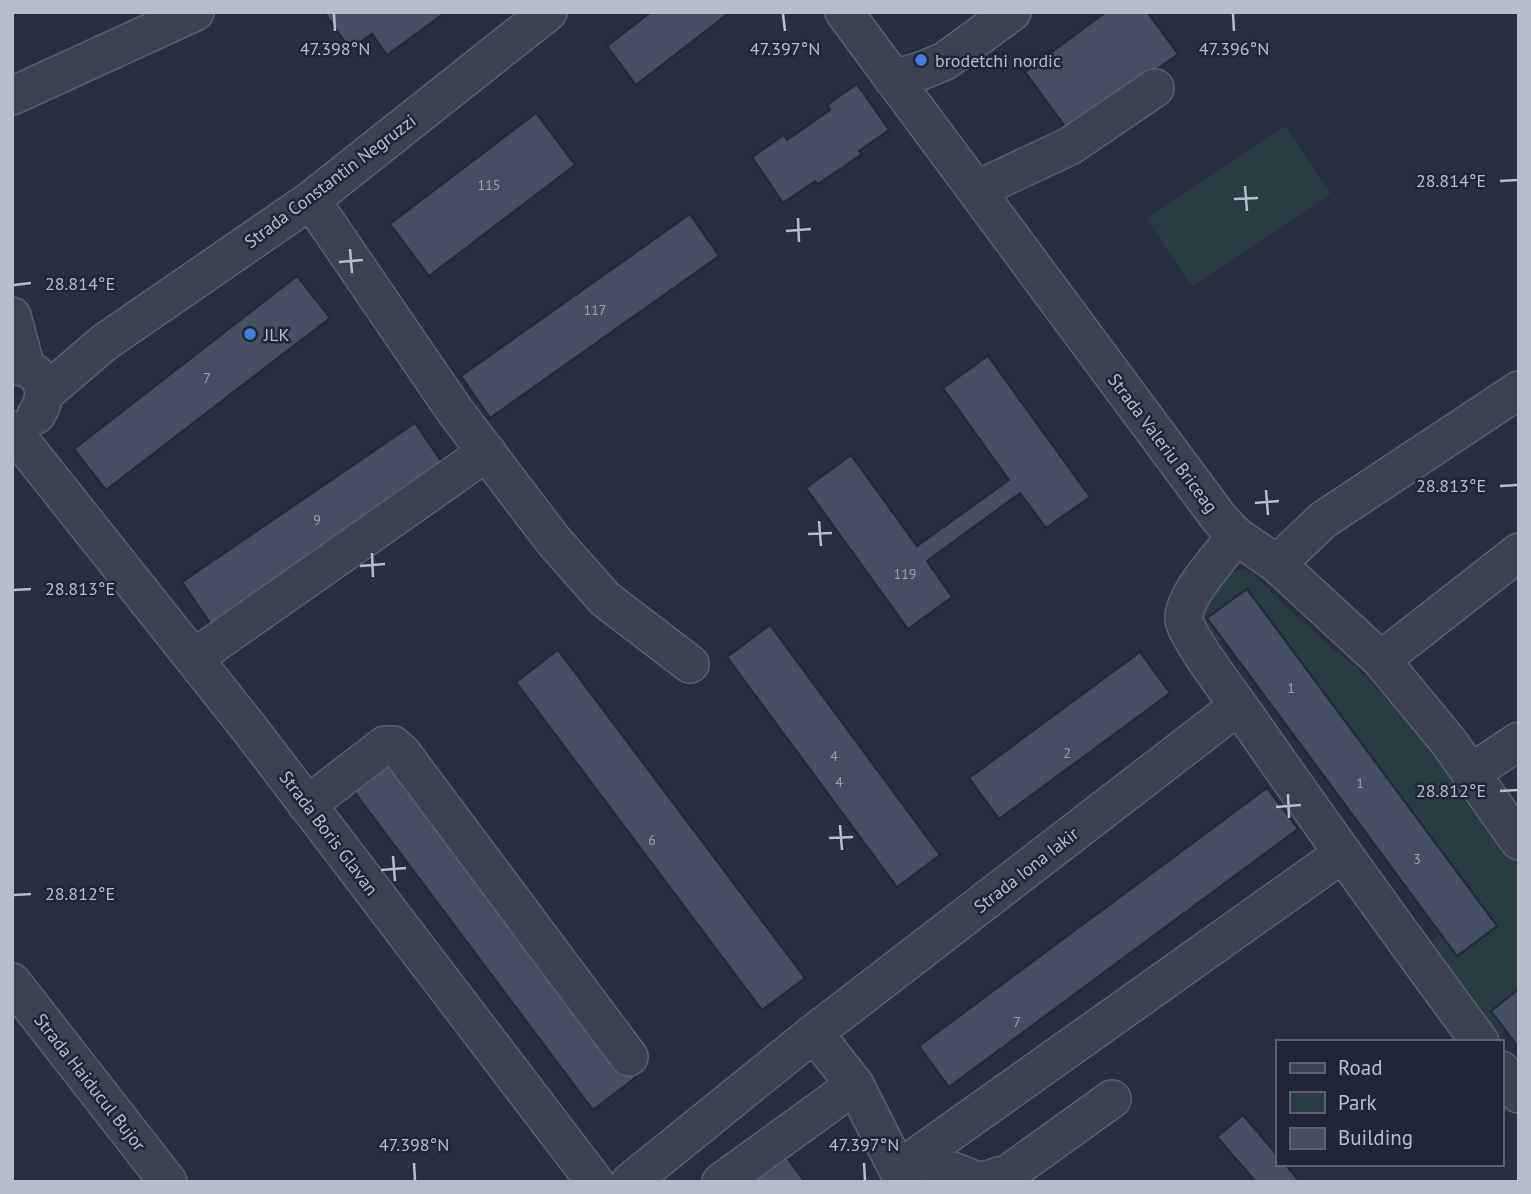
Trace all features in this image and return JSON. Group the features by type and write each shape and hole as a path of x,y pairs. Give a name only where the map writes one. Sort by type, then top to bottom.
{"street":[{"path":"12,96 195,12"},
{"name":"Strada Constantin Negruzzi","path":"26,396 311,201 548,12"},
{"name":"Strada Valeriu Briceag","path":"844,12 1211,507 1236,536 1277,564 1381,660 1471,773 1519,841"},
{"path":"893,79 946,61 1012,12"},
{"path":"976,190 1070,146 1155,88"},
{"path":"311,201 455,411 553,540 606,599 690,664"},
{"name":"Strada Boris Glavan","path":"12,316 26,396 60,487 307,804 595,1182"},
{"path":"1277,564 1323,520 1519,390"},
{"path":"194,658 487,453"},
{"path":"1236,536 1195,589 1184,608 1184,624 1342,854 1479,1040"},
{"path":"1381,660 1519,552"},
{"name":"Strada Iona Iakir","path":"630,1182 814,1033 1238,706"},
{"path":"1471,773 1519,741"},
{"path":"307,804 385,745 393,745 629,1057"},
{"path":"906,1169 1342,854"},
{"name":"Strada Haiducul Bujor","path":"12,982 168,1182"},
{"path":"814,1033 855,1086 906,1169 980,1182 1009,1173 1112,1099"},
{"path":"1503,1073 1519,1094"},
{"path":"721,1182 855,1086"}],"green space":[{"path":"1285,126 1331,193 1192,287 1146,219"},
{"path":"1242,569 1251,573 1326,643 1356,667 1424,738 1519,866 1519,989 1491,1011 1506,1030 1494,1039 1425,946 1441,934 1457,956 1497,926 1247,589 1208,618 1223,640 1211,650 1193,606 1231,573"}],"building":[{"path":"324,12 446,12 387,55 372,34 350,49"},
{"path":"651,12 730,12 636,85 607,46"},
{"path":"1106,12 1147,12 1178,54 1070,133 1025,72"},
{"path":"857,84 889,130 859,151 862,154 818,184 815,181 783,203 752,157 784,135 787,140 830,110 827,105"},
{"path":"536,113 575,165 429,276 390,224"},
{"path":"690,214 719,256 490,418 461,376"},
{"path":"297,276 330,318 106,490 74,449"},
{"path":"988,356 1090,497 1046,528 1020,493 927,561 952,597 908,629 806,488 851,455 917,546 1009,480 943,388"},
{"path":"415,423 445,467 212,626 182,582"},
{"path":"1247,589 1497,926 1457,956 1207,618"},
{"path":"770,625 940,855 897,887 727,657"},
{"path":"558,650 805,978 762,1010 516,682"},
{"path":"1140,652 1170,693 999,819 969,778"},
{"path":"389,750 635,1078 593,1110 347,782"},
{"path":"1267,788 1298,829 949,1087 919,1046"},
{"path":"1519,989 1519,1048 1491,1011"},
{"path":"1243,1115 1276,1154 1276,1166 1287,1166 1300,1182 1256,1182 1217,1137"},
{"path":"779,1147 805,1182 733,1182"}],"place":[{"name":"brodetchi nordic","path":"921,60"},
{"name":"JLK","path":"250,334"}]}
